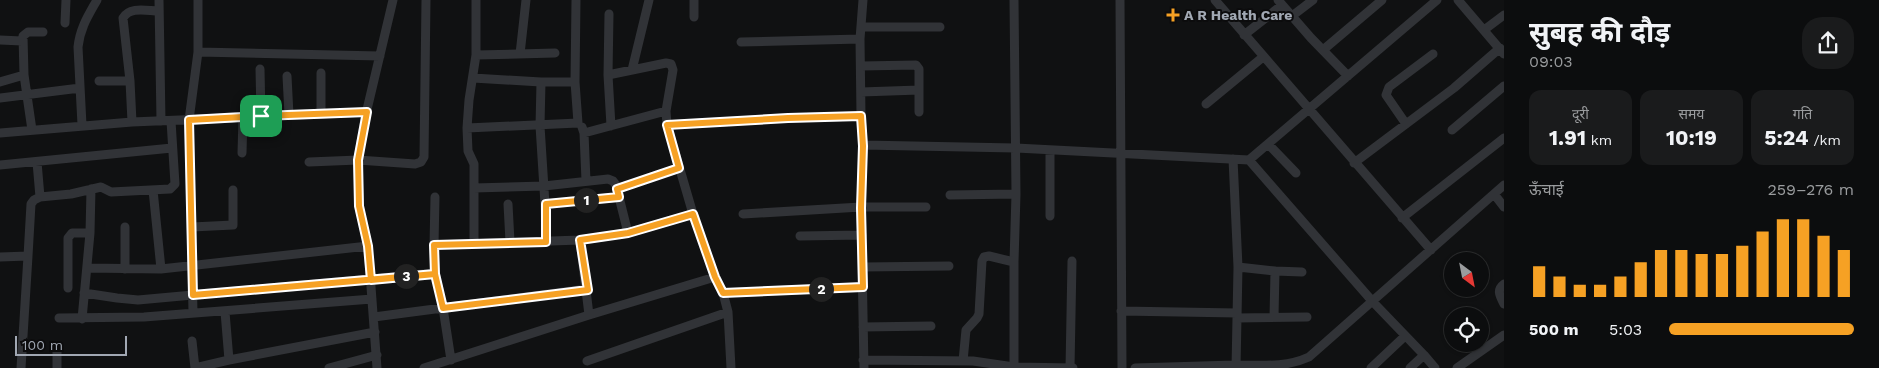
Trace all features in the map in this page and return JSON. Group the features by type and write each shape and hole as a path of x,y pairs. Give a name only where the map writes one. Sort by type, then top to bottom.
{"street":[{"path":"66,0 66,23"},
{"path":"82,125 79,35 86,18 97,0"},
{"path":"159,0 160,121"},
{"path":"193,314 189,120 198,52 198,0"},
{"path":"377,368 368,246 359,206 358,160 393,0"},
{"path":"308,162 358,160 415,164 421,162 424,157 426,0"},
{"path":"474,243 474,164 468,151 467,128 476,55 476,0"},
{"path":"520,54 526,0"},
{"path":"576,0 575,82 578,123 584,132 586,181"},
{"path":"632,70 649,0"},
{"path":"694,0 694,17"},
{"path":"863,0 860,66 863,146 861,208 864,364 963,361 973,365 1072,368 1072,261"},
{"path":"1014,0 1016,194 1014,367"},
{"path":"1120,0 1122,368"},
{"path":"1292,16 1313,0"},
{"path":"1323,50 1382,0"},
{"path":"863,146 1015,148 1249,160 1437,0"},
{"path":"1354,163 1502,51 1458,0"},
{"path":"1217,1 1354,163 1431,250"},
{"path":"1244,35 1280,3 1348,76"},
{"path":"132,122 130,81 123,18 131,10 159,11"},
{"path":"609,14 608,75 610,126"},
{"path":"1484,30 1504,15"},
{"path":"861,27 940,27"},
{"path":"32,130 24,75 22,41 25,33 43,32"},
{"path":"741,42 860,39"},
{"path":"0,40 22,41"},
{"path":"198,52 380,56"},
{"path":"476,55 555,54"},
{"path":"1406,124 1386,95 1386,91 1433,54"},
{"path":"1206,104 1263,57"},
{"path":"608,75 666,63 671,64 673,70 666,111 667,125 693,214 715,277 723,293 728,312 732,352 731,368"},
{"path":"860,66 916,65 919,69 919,112"},
{"path":"260,69 261,116"},
{"path":"321,73 321,114"},
{"path":"0,82 24,75"},
{"path":"287,76 289,115"},
{"path":"473,78 575,82"},
{"path":"99,81 130,81"},
{"path":"541,82 540,126 546,204 546,242"},
{"path":"1452,130 1504,86"},
{"path":"0,98 80,88"},
{"path":"861,92 919,90"},
{"path":"584,132 666,111"},
{"path":"0,133 132,122 367,112"},
{"path":"667,125 779,118 861,116"},
{"path":"242,153 243,117"},
{"path":"21,368 31,204 40,197 71,194 101,187 110,192 170,189 175,184 171,121"},
{"path":"467,128 578,123"},
{"path":"1402,218 1504,138"},
{"path":"1268,144 1296,173"},
{"path":"0,165 172,148"},
{"path":"1050,150 1050,216"},
{"path":"1233,159 1238,267 1236,367"},
{"path":"1249,160 1373,302 1435,368"},
{"path":"37,162 40,197"},
{"path":"546,204 618,193 679,168"},
{"path":"474,188 544,186 586,181 612,181 618,193 628,233"},
{"path":"1135,368 1298,366 1504,185"},
{"path":"82,319 90,233 91,189"},
{"path":"153,190 161,269"},
{"path":"192,228 234,225 233,190"},
{"path":"950,195 1016,194"},
{"path":"1494,194 1504,207"},
{"path":"435,197 435,274 443,308 451,360"},
{"path":"508,204 510,242"},
{"path":"743,214 926,207"},
{"path":"434,245 580,240 628,233 693,214"},
{"path":"124,227 125,269"},
{"path":"68,288 68,238 72,233 90,233"},
{"path":"800,236 862,235"},
{"path":"580,240 588,290 589,315"},
{"path":"87,268 161,269 193,267 368,246"},
{"path":"0,257 28,256"},
{"path":"963,361 966,330 977,318 978,314 984,257 989,256 1014,262"},
{"path":"863,267 949,266"},
{"path":"1238,267 1302,272"},
{"path":"1274,317 1275,271"},
{"path":"84,293 138,300 435,274"},
{"path":"424,368 715,277"},
{"path":"1504,284 1499,290 1504,304"},
{"path":"310,285 311,303"},
{"path":"723,293 863,287"},
{"path":"374,317 588,290"},
{"path":"58,318 82,319 193,314 372,299"},
{"path":"1121,311 1307,317"},
{"path":"224,312 229,360"},
{"path":"587,361 728,312"},
{"path":"863,327 931,326"},
{"path":"192,341 195,368 375,332"},
{"path":"1457,368 1504,335"},
{"path":"1371,368 1405,336"},
{"path":"57,352 57,368"},
{"path":"329,368 377,355"},
{"path":"1410,368 1424,356"}],"place":[{"name":"A R Health Care","path":"1173,15"}],"route":[{"path":"261,116 189,120 193,295 371,280 435,274 443,308 588,290 580,240 628,233 693,214 715,277 723,293 863,287 861,208 863,146 861,116 736,120 667,125 679,168 617,189 619,197 546,204 546,242 434,245 435,274 371,280 368,246 359,206 358,160 367,112 261,116"}]}
